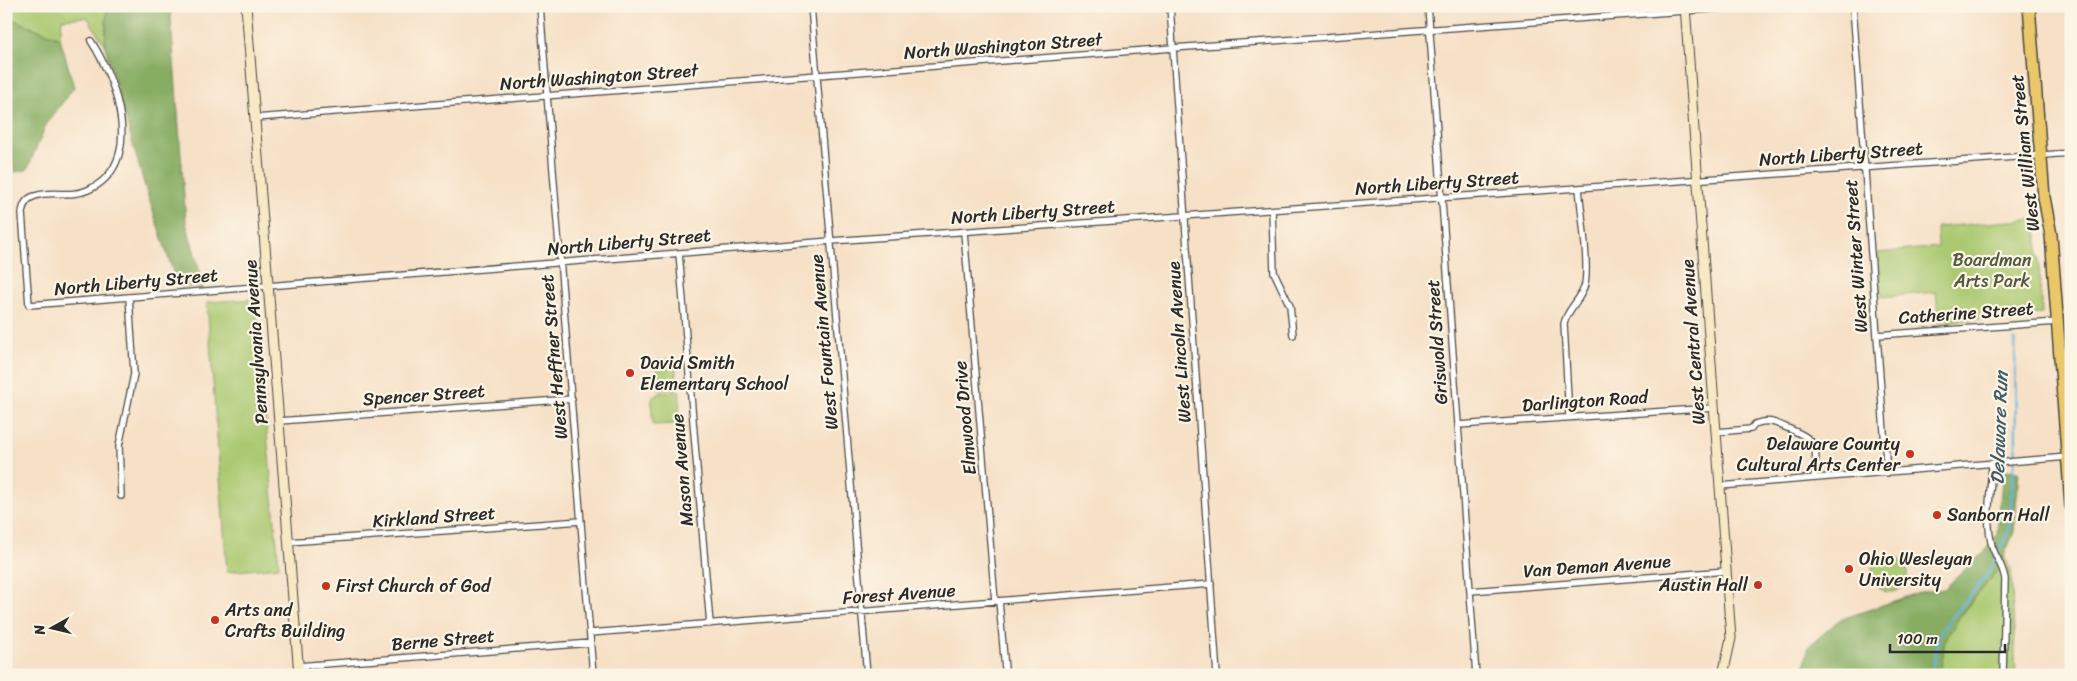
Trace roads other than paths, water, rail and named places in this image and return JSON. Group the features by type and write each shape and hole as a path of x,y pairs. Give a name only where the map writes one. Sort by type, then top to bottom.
{"highway":[{"name":"West William Street","path":"2029,6 2041,155 2051,235 2071,506"}],"main road":[{"name":"Pennsylvania Avenue","path":"246,6 298,671"},
{"name":"West Central Avenue","path":"1685,9 1731,638 1723,675"}],"street":[{"name":"West Heffner Street","path":"540,6 593,675"},
{"name":"West Fountain Avenue","path":"811,6 867,675"},
{"name":"West Lincoln Avenue","path":"1170,6 1217,675"},
{"name":"Griswold Street","path":"1428,6 1476,675"},
{"name":"North Washington Street","path":"255,118 1685,9 1753,6"},
{"name":"West Winter Street","path":"1853,6 1887,473"},
{"name":"North Liberty Street","path":"91,41 110,76 116,92 122,123 120,150 108,174 89,190 70,195 36,195 26,202 22,213 29,305 831,241 2071,153"},
{"path":"1569,418 1564,324 1568,310 1582,292 1586,277 1579,188"},
{"path":"1272,210 1274,272 1290,306 1293,335"},
{"name":"Elmwood Drive","path":"964,232 997,601 1005,668"},
{"name":"Mason Avenue","path":"679,253 710,624"},
{"path":"121,496 119,446 134,374 129,297"},
{"name":"Catherine Street","path":"1877,335 2057,322"},
{"name":"Spencer Street","path":"279,421 572,399"},
{"name":"Darlington Road","path":"1458,425 1714,408"},
{"path":"1716,432 1751,429 1755,424 1769,420 1804,434 1812,441 1814,447 1814,478"},
{"path":"1720,486 2067,457"},
{"path":"1992,464 1990,527 1992,546 2002,566 2005,579 2003,675"},
{"name":"Kirkland Street","path":"288,542 581,521"},
{"name":"Van Deman Avenue","path":"1470,591 1726,571"},
{"name":"Forest Avenue","path":"590,633 1211,584"},
{"name":"Berne Street","path":"298,671 591,643"}],"waterway":[{"name":"Delaware Run","path":"1931,675 1940,632 1986,576 2008,534 2016,444 2015,339"}],"place":[{"name":"David Smith Elementary School","path":"630,373"},
{"name":"Delaware County Cultural Arts Center","path":"1910,454"},
{"name":"Sanborn Hall","path":"1937,515"},
{"name":"Ohio Wesleyan University","path":"1849,569"},
{"name":"Austin Hall","path":"1758,585"},
{"name":"First Church of God","path":"326,586"},
{"name":"Arts and Crafts Building","path":"215,620"}],"park label":[{"name":"Boardman Arts Park","path":"1992,270"}]}
